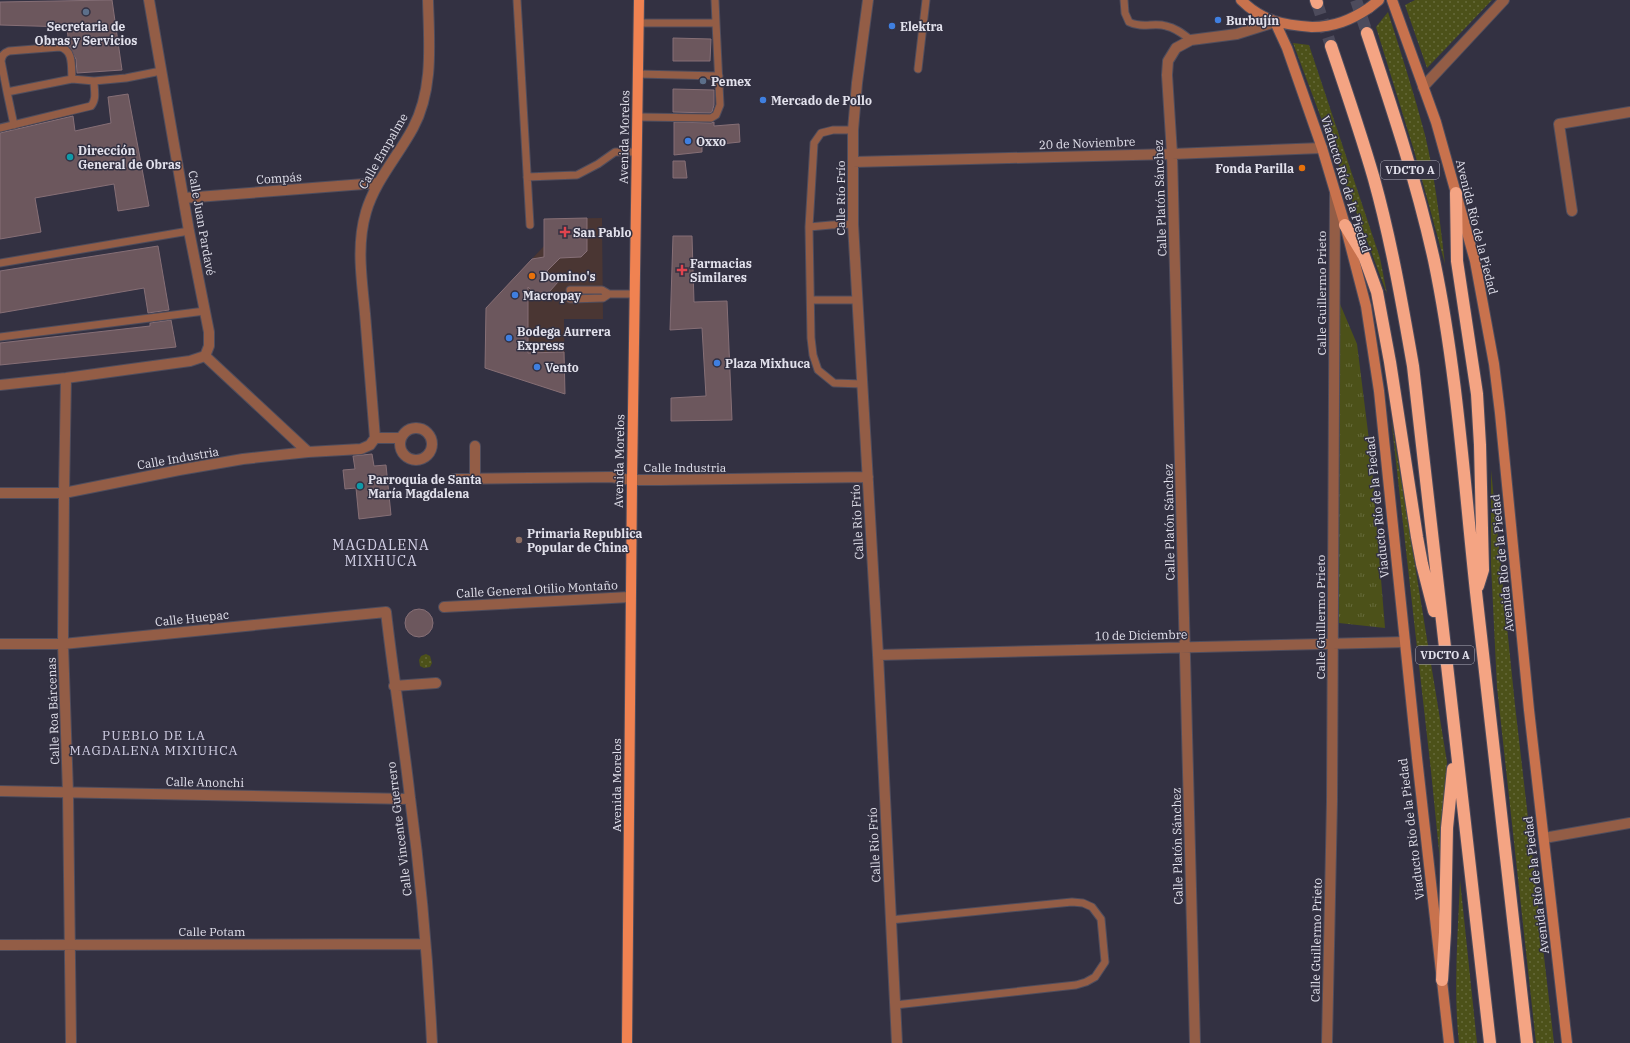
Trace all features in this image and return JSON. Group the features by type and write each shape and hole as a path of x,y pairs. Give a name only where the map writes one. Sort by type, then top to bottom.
{"highway":[{"name":"VDCTO A","path":"1367,33 1412,175 1425,222 1441,296 1455,380 1461,428 1476,593 1527,1043"},
{"name":"Viaducto Río de la Piedad","path":"1331,46 1374,179 1387,232 1413,366 1490,1043"},
{"path":"1456,193 1457,261 1477,394 1480,445 1483,570 1476,593"},
{"path":"1346,225 1364,256 1377,292 1390,362 1419,550 1444,648"},
{"path":"1442,980 1445,932 1447,828 1456,748"}],"main road":[{"name":"Avenida Morelos","path":"627,1043 630,597 639,0"},
{"path":"1241,0 1257,13 1274,22 1312,27 1335,25 1347,21 1369,8 1379,0"},
{"path":"1392,0 1423,88"},
{"name":"Viaducto Río de la Piedad","path":"1274,22 1287,48 1322,148 1346,225 1366,306 1379,391 1417,758 1449,1043"},
{"name":"Avenida Río de la Piedad","path":"1423,88 1436,122 1475,261 1494,364 1505,460 1529,710 1568,1043"}],"street":[{"name":"Calle Juan Pardavé","path":"148,0 189,231 205,311 209,346 205,356"},
{"name":"Calle Empalme","path":"375,438 360,268 361,233 366,212 377,183 396,157 414,126 426,96 429,62 428,0"},
{"name":"Calle Río Frío","path":"868,0 857,83 853,162 853,224 856,300 878,655 897,1043"},
{"path":"1423,88 1504,0"},
{"path":"1191,40 1237,34 1274,22"},
{"name":"Calle Platón Sánchez","path":"1191,40 1176,48 1168,61 1167,75 1172,154 1195,1043"},
{"path":"1572,211 1559,124 1630,112"},
{"name":"20 de Noviembre","path":"853,162 1172,154 1322,148"},
{"name":"Compás","path":"184,198 377,183"},
{"name":"Calle Guillermo Prieto","path":"1327,1043 1332,801 1335,190"},
{"path":"0,384 66,378 190,361 205,356 308,452"},
{"name":"Calle Roa Bárcenas","path":"66,378 64,644 68,793 71,1043"},
{"path":"375,438 401,438"},
{"name":"Calle Industria","path":"0,493 64,493 243,459 308,452 360,449 370,445 375,438"},
{"path":"475,446 475,478"},
{"name":"Calle Industria","path":"454,479 611,476 632,480 868,477"},
{"name":"Calle General Otilio Montaño","path":"444,607 630,597"},
{"name":"Calle Huepac","path":"0,644 64,644 386,612"},
{"name":"Calle Vincente Guerrero","path":"386,612 394,686 410,799 425,944 432,1043"},
{"name":"10 de Diciembre","path":"878,655 1405,642"},
{"path":"394,686 436,683"},
{"name":"Calle Anonchi","path":"0,791 410,799"},
{"path":"1544,838 1630,823"},
{"name":"Calle Potam","path":"0,945 425,944"}],"lane":[{"path":"517,0 530,225"},
{"path":"637,117 711,118 716,115 720,104 715,0"},
{"path":"918,69 926,0"},
{"path":"1124,0 1125,13 1129,22 1141,26 1166,25 1181,32 1191,40"},
{"path":"639,24 716,23"},
{"path":"14,125 1,62 5,52 60,47 64,48 68,51 70,56 72,79"},
{"path":"6,92 72,79 94,81 126,78 161,71"},
{"path":"638,74 719,76"},
{"path":"0,128 91,106 94,103 95,98 94,81"},
{"path":"854,130 833,130 821,133 814,143 809,227 811,338 813,356 818,370 834,383 862,384"},
{"path":"527,177 577,175 598,164 615,152 636,152"},
{"path":"809,227 853,224"},
{"path":"0,263 189,231"},
{"path":"570,290 602,290 608,294 634,294"},
{"path":"570,299 602,298 608,294"},
{"path":"811,300 856,300"},
{"path":"0,337 205,311"},
{"path":"890,920 1072,902 1083,903 1092,907 1101,919 1105,962 1095,977 1076,985 895,1005"}],"shaded area":[{"path":"602,218 603,319 564,319 565,394 485,368 486,308 544,246 544,219"}],"green space":[{"path":"1415,0 1492,0 1427,68 1405,5"},
{"path":"1388,12 1412,88 1429,151 1445,264 1415,154 1376,27"},
{"path":"1293,43 1309,45 1380,258 1387,294"},
{"path":"1340,304 1357,344 1371,456 1385,628 1339,623"},
{"path":"1391,418 1447,762 1444,791 1441,871 1431,771"},
{"path":"1491,470 1515,705 1554,1043 1536,1043 1497,687 1491,565"},
{"path":"426,654 430,656 432,663 430,667 424,668 420,666 419,660 421,656"},
{"path":"1460,880 1477,1043 1459,1043 1456,982"}],"building":[{"path":"112,0 122,70 77,73 76,59 69,47 67,27 0,25 0,2"},
{"path":"673,38 711,39 710,61 673,61"},
{"path":"673,89 714,90 714,105 712,112 673,112"},
{"name":"Dirección General de Obras","path":"128,94 149,206 118,211 114,184 35,198 41,232 0,239 0,133 73,116 75,131 111,123 108,97"},
{"path":"674,122 714,122 714,126 739,124 740,142 702,146 702,152 674,155"},
{"path":"673,161 685,161 687,178 673,178"},
{"path":"587,218 587,251 581,257 560,258 547,271 558,282 542,300 528,287 528,353 564,352 565,394 485,368 486,308 532,259 544,257 544,219"},
{"name":"Plaza Mixhuca","path":"673,236 692,236 694,302 727,301 732,420 671,421 671,398 706,396 702,328 670,330"},
{"path":"158,246 169,310 148,313 144,288 0,313 0,271"},
{"path":"171,320 176,347 0,365 0,343 150,326 150,323"},
{"name":"Parroquia de Santa María Magdalena","path":"372,454 374,466 386,465 391,515 359,519 356,488 345,489 343,470 355,469 353,456"},
{"path":"419,609 429,613 433,623 429,633 419,637 409,633 405,623 409,613"}],"tunnel":[{"path":"1356,0 1367,33"},
{"path":"1317,3 1331,46"}],"place":[{"name":"Secretaria de Obras y Servicios","path":"86,12"},
{"name":"Burbujín","path":"1218,20"},
{"name":"Elektra","path":"892,26"},
{"name":"Pemex","path":"703,81"},
{"name":"Mercado de Pollo","path":"763,100"},
{"name":"Oxxo","path":"688,141"},
{"name":"Dirección General de Obras","path":"70,157"},
{"name":"Fonda Parilla","path":"1302,168"},
{"name":"San Pablo","path":"565,232"},
{"name":"Farmacias Similares","path":"682,270"},
{"name":"Domino's","path":"532,276"},
{"name":"Macropay","path":"515,295"},
{"name":"Bodega Aurrera Express","path":"509,338"},
{"name":"Plaza Mixhuca","path":"717,363"},
{"name":"Vento","path":"537,367"},
{"name":"Parroquia de Santa María Magdalena","path":"360,486"},
{"name":"Primaria Republica Popular de China","path":"519,540"}],"district":[{"name":"MAGDALENA MIXHUCA","path":"381,554"},
{"name":"PUEBLO DE LA MAGDALENA MIXIUHCA","path":"154,742"}]}
